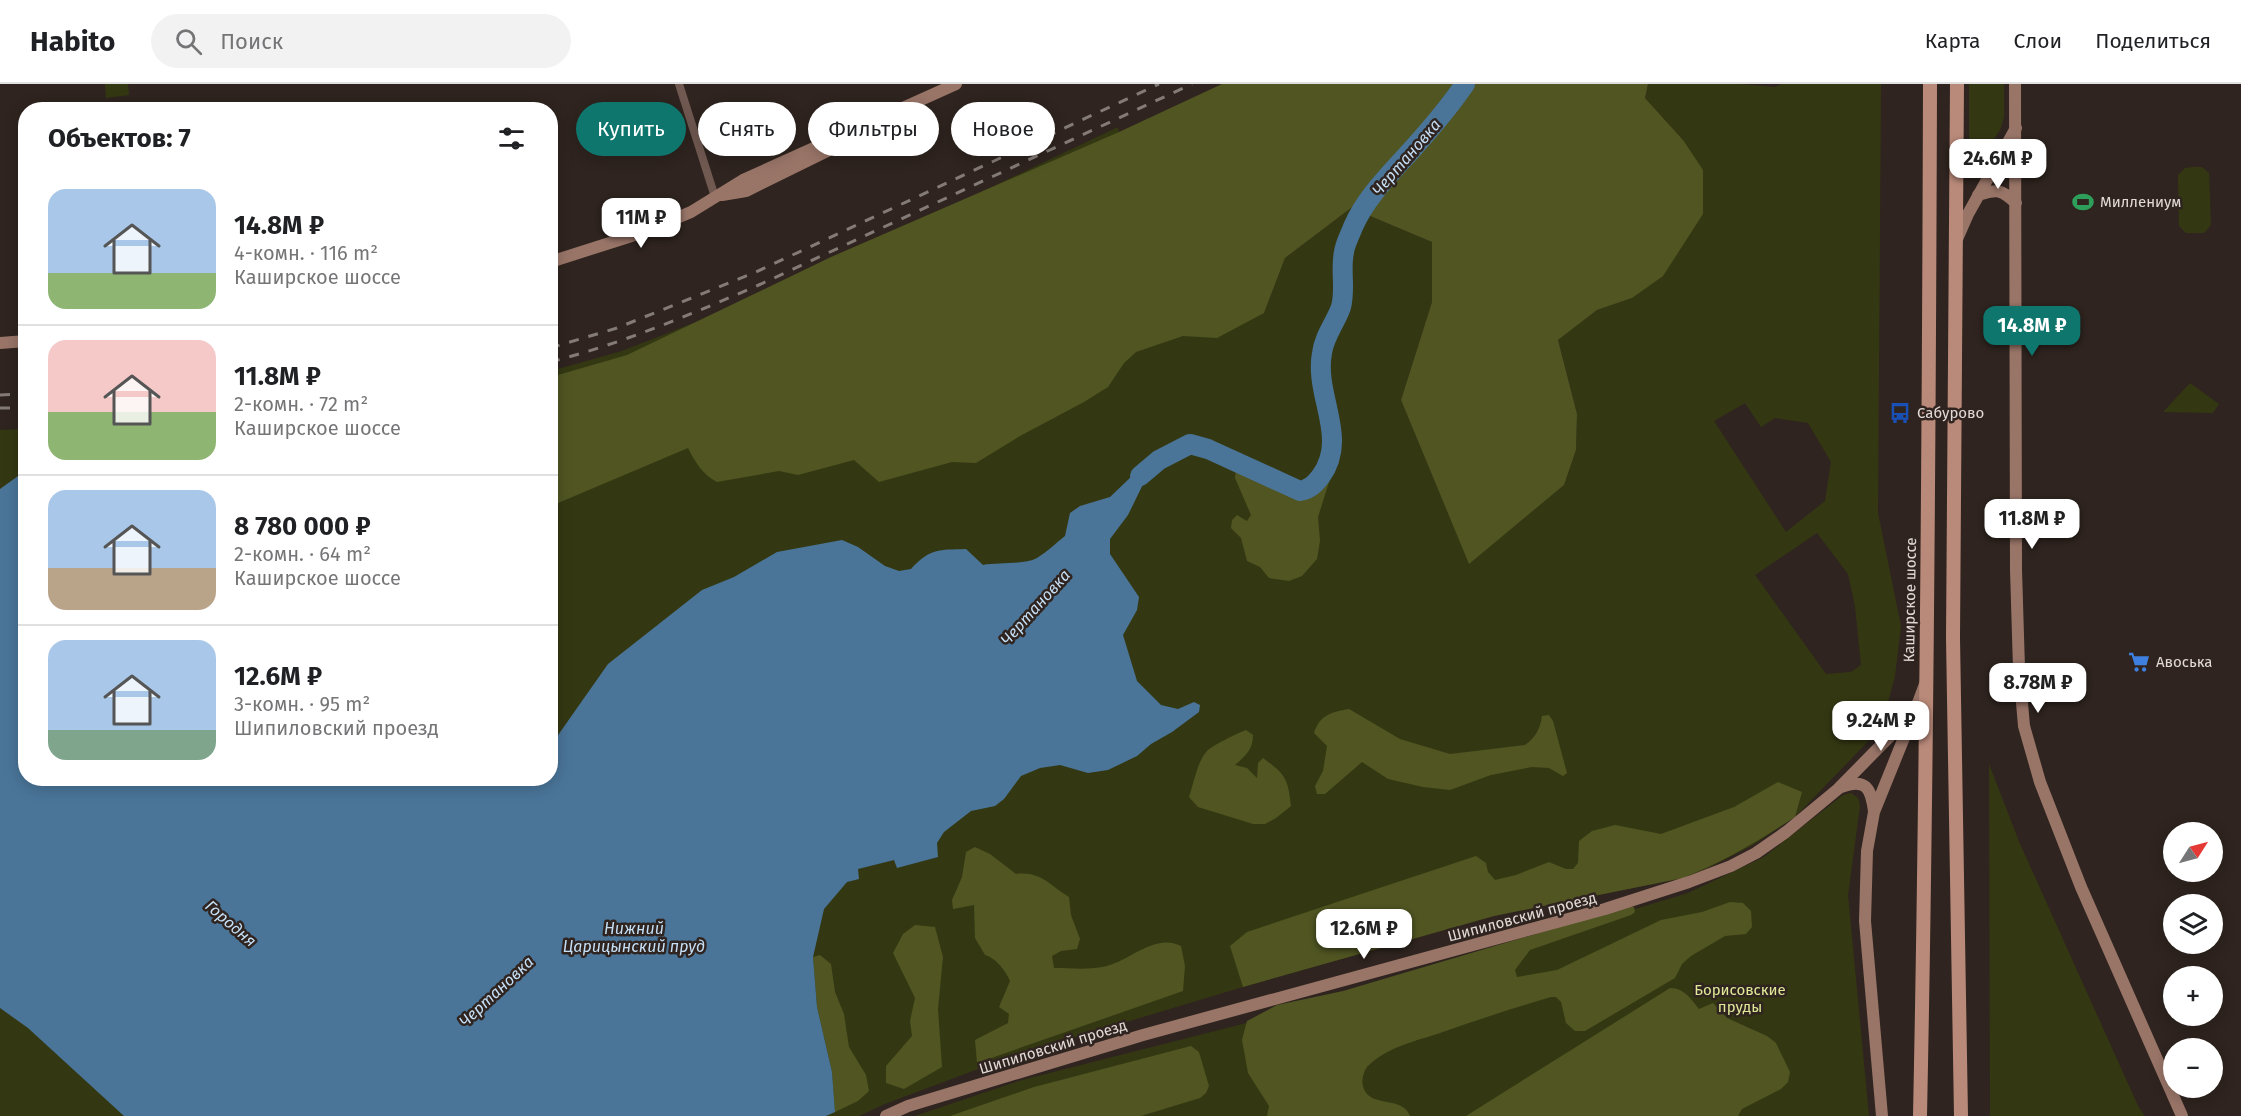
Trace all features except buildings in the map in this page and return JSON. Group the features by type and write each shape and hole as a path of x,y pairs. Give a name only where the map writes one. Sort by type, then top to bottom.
{"main road":[{"path":"558,259 641,233 691,212 742,180 956,84"},
{"path":"715,197 746,191 966,84"},
{"path":"1922,84 1930,90"},
{"path":"1957,84 1953,638 1961,1116"},
{"path":"2015,84 2016,570 2019,668 2024,726 2040,782 2081,887 2182,1116"},
{"name":"Каширское шоссе","path":"1920,1116 1927,790 1925,683 1930,90"},
{"path":"1957,240 1978,195 2016,128"},
{"path":"1978,195 1998,190 2016,203"},
{"path":"0,343 18,342"},
{"name":"Шипиловский проезд","path":"886,1116 908,1106 1143,1035 1605,909 1731,866 1756,853 1786,832 1838,789 1888,739 1918,703 1925,683"},
{"path":"1882,1116 1865,921 1867,851 1874,812 1918,703"},
{"path":"1838,789 1850,784 1864,785 1872,797 1874,812"}],"street":[{"path":"679,84 715,197"}],"green space":[{"path":"105,84 128,84 129,95 106,98"},
{"path":"1222,84 1648,84 1645,98 1683,140 1703,170 1703,214 1663,276 1632,298 1597,310 1558,340 1577,414 1576,450 1564,485 1469,564 1401,400 1432,302 1432,242 1351,208 1285,258 1264,313 1217,338 1183,336 1136,352 1124,363 1108,387 976,463 952,462 879,482 854,460 798,475 779,471 717,482 700,468 688,448 558,503 558,375 627,355 831,257 1119,132"},
{"path":"1648,84 1741,84 1775,87 1781,84 1881,84 1878,513 1901,626 1895,676 1881,728 1795,817 1753,845 1683,878 1494,916 1243,987 1010,1057 859,1116 0,1116 0,430 18,429 18,786 558,786 558,369 622,351 762,296 1118,127 1119,132 1264,313 1285,258 1351,208 1432,242 1432,302 1401,400 1469,563 1564,485 1576,450 1577,414 1558,340 1597,310 1632,298 1683,140 1645,98","holes":["1745,403 1761,427 1775,418 1808,423 1831,462 1825,501 1786,532 1714,421","1817,533 1848,574 1855,606 1861,665 1851,672 1826,674 1755,575"]},
{"path":"1969,84 2004,84 2004,117 2001,128 1971,177 1969,174"},
{"path":"2202,167 2209,173 2211,225 2204,233 2186,233 2179,226 2178,175 2185,168"},
{"path":"2190,383 2219,404 2213,413 2163,412"},
{"path":"1241,463 1300,491 1308,489 1324,473 1329,482 1318,517 1320,541 1317,559 1302,576 1289,581 1269,578 1260,567 1247,561 1241,538 1231,528 1232,520 1237,515 1247,521 1251,515 1235,478 1236,469"},
{"path":"1349,709 1400,739 1450,754 1525,745 1537,732 1542,716 1549,715 1553,721 1567,773 1563,776 1549,768 1532,767 1491,775 1450,790 1388,779 1362,762 1325,794 1317,794 1315,786 1323,771 1327,746 1314,733 1316,727 1327,715"},
{"path":"1246,730 1253,735 1252,745 1235,765 1247,768 1257,778 1258,763 1263,758 1281,773 1287,783 1291,806 1265,824 1253,824 1198,807 1189,797 1198,767 1207,751"},
{"path":"1989,764 2020,844 2139,1108 2145,1116 1990,1116"},
{"path":"1778,782 1802,792 1795,817 1741,851 1683,878 1494,916 1243,987 1230,946 1247,932 1476,856 1486,863 1488,872 1495,880 1516,875 1549,862 1566,869 1573,869 1578,863 1579,841 1592,831 1615,825 1661,834 1734,807"},
{"name":"Борисовские пруды","path":"1851,793 1858,798 1860,806 1848,895 1869,1116 915,1116 1022,1080 1317,1005 1688,893 1764,857 1843,795"},
{"path":"975,847 990,854 1016,874 1038,877 1069,897 1071,915 1080,939 1077,949 1061,951 1052,956 1054,968 1102,967 1151,945 1171,943 1181,946 1185,966 1183,991 977,1063 975,1040 1008,1023 1009,1014 999,1007 1010,981 1000,965 985,955 975,938 974,905 953,909 952,900 962,877 966,852"},
{"path":"1730,902 1743,903 1751,911 1752,927 1746,934 1725,936 1691,956 1682,964 1675,978 1585,1031 1575,1031 1566,1023 1561,1002 1556,997 1551,997 1412,1042 1393,1049 1377,1059 1367,1067 1363,1075 1362,1084 1366,1093 1378,1100 1400,1106 1410,1116 1267,1116 1269,1106 1248,1073 1242,1040 1247,1021 1277,1005 1343,991 1630,906 1634,907 1635,912 1631,915 1530,950 1515,970 1517,977 1557,970 1661,920 1702,912"},
{"path":"915,925 935,927 943,957 938,1009 942,1067 904,1089 886,1083 886,1066 912,1036 910,1021 915,998 893,953 903,934"},
{"path":"820,955 831,964 835,992 844,1014 849,1047 866,1075 869,1091 858,1101 835,1112 832,1072 817,1007 813,957"},
{"path":"1670,988 1683,992 1699,1009 1713,1003 1727,1018 1767,1036 1776,1043 1790,1072 1788,1082 1781,1089 1742,1109 1738,1116 1466,1116"},
{"path":"1191,1046 1199,1052 1209,1086 1206,1093 1200,1098 1141,1116 950,1116 1034,1087"}],"water":[{"name":"Нижний Царицынский пруд","path":"1159,460 1149,472 1128,515 1110,539 1110,554 1139,597 1137,610 1123,635 1137,681 1161,705 1178,709 1194,702 1200,705 1199,712 1137,756 1108,770 1088,773 1060,765 1040,768 1021,776 1004,799 995,806 971,811 944,832 937,843 938,857 897,868 894,860 858,869 859,879 847,882 824,909 813,957 817,1007 832,1072 835,1112 826,1116 124,1116 28,1028 0,1008 0,489 18,476 18,786 558,786 558,735 608,664 702,590 734,577 777,552 842,540 858,547 885,566 899,571 911,569 924,557 936,551 966,549 983,565 1032,560 1065,536 1070,513 1080,506 1110,497 1132,476"}],"waterway":[{"name":"Чертановка","path":"1140,476 1159,460 1190,444 1208,449 1300,491 1319,479 1329,461 1332,446 1332,431 1322,385 1322,353 1325,341 1341,307 1346,243 1370,197 1438,120 1465,84"}],"railway":[{"path":"558,346 617,328 756,272 1159,84"},
{"path":"558,360 631,337 761,284 1192,84"},
{"path":"0,395 18,394"},
{"path":"0,408 18,408"}],"place":[{"name":"Миллениум","path":"2083,202"},
{"name":"Сабурово","path":"1900,413"},
{"name":"Авоська","path":"2139,662"}],"water label":[{"name":"Городня","path":"231,923"}]}
